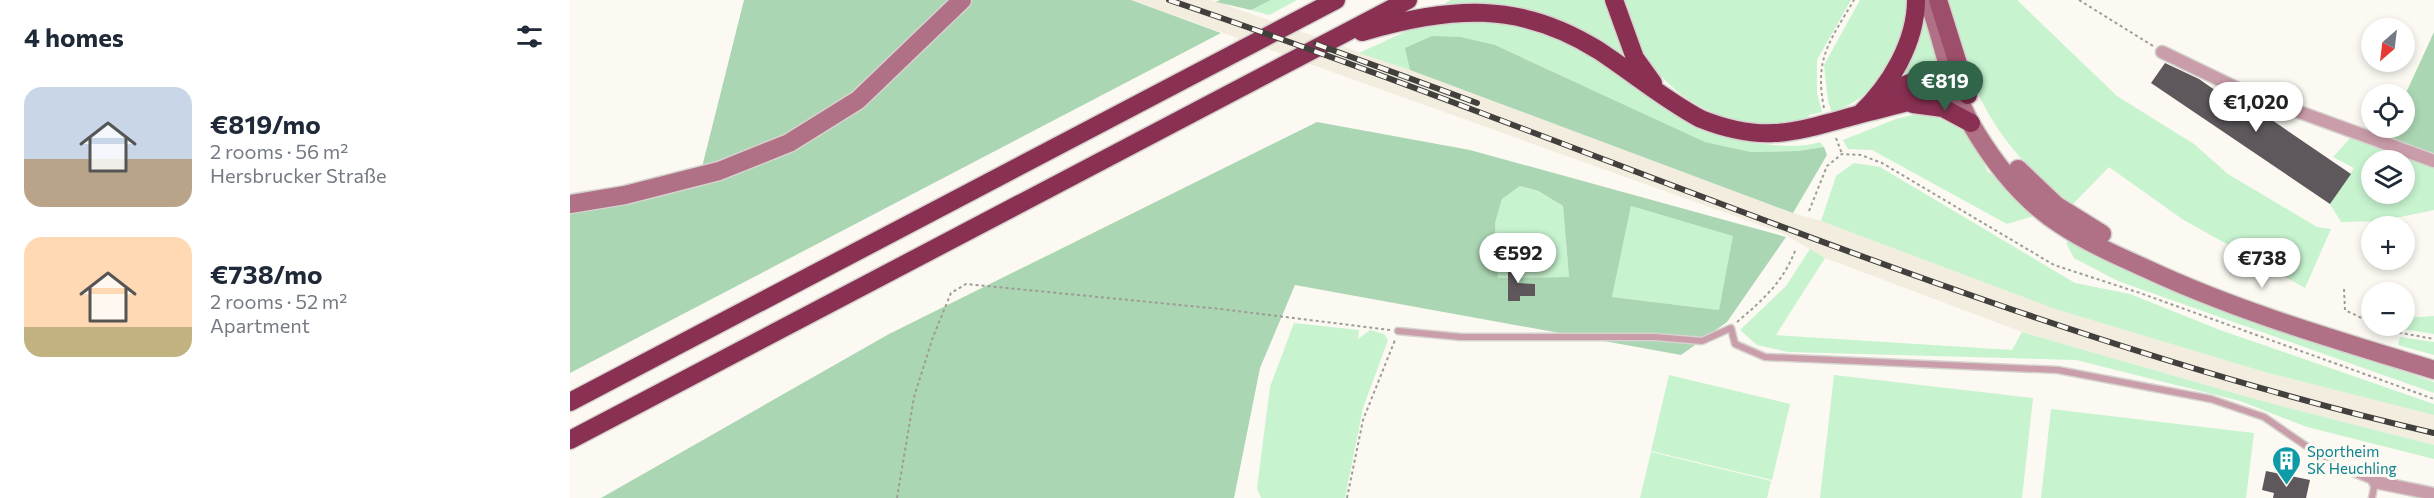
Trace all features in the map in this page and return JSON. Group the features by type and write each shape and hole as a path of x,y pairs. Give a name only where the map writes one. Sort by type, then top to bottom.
{"highway":[{"path":"570,402 1336,0"},
{"path":"570,440 1408,0"},
{"path":"1614,0 1635,57 1664,96"},
{"path":"1859,114 1875,99 1899,60 1911,33 1916,0"},
{"path":"1329,41 1428,15 1462,10 1494,10 1525,15 1567,31 1680,108 1710,123 1760,134 1796,132 1905,104 1937,94 1954,79"},
{"path":"1875,99 1929,77 1954,79 1968,95"},
{"path":"1905,104 1943,108 1971,123"}],"main road":[{"path":"570,204 625,195 719,171 789,143 858,100 962,0"},
{"path":"1928,0 1971,123 1991,154 2026,196 2061,225 2112,253 2273,320 2434,370"},
{"path":"1938,0 1954,79"},
{"path":"1968,95 2001,150 2029,182 2057,206 2093,229 2174,271 2271,312 2434,360"}],"street":[{"path":"2163,51 2247,93 2434,161"},
{"path":"2375,482 2434,494"}],"lane":[{"path":"1398,331 1461,337 1655,337 1702,341 1731,328 1735,344 1765,357 2058,370 2211,399 2264,417 2334,465 2375,482 2372,498"}],"path":[{"path":"1824,108 1820,69 1826,47 1854,0"},
{"path":"2079,0 2163,51"},
{"path":"1836,138 1842,154"},
{"path":"1809,211 1827,166 1842,154 1861,155 1882,164 2054,265 2140,293 2434,399"},
{"path":"1731,328 1770,293 1790,266 1796,248"},
{"path":"897,498 914,397 933,337 951,293 966,284 1221,309 1398,331 1363,420 1347,498"},
{"path":"2343,289 2345,310 2361,318"},
{"path":"2415,336 2434,339"}],"shaded area":[{"path":"1131,0 1212,0 1410,70 2055,309 2268,373 2434,415 2434,445 2262,401 2022,332 1825,258 1782,233"}],"green space":[{"path":"744,0 1131,0 1221,33 570,373 570,212 697,187"},
{"path":"1220,0 1271,0 1251,10 1216,2"},
{"path":"1271,0 1297,0 1269,15 1251,10"},
{"path":"1451,0 1606,0 1615,33 1633,65 1582,32 1542,13 1508,6 1450,6 1445,3"},
{"path":"1622,0 1851,0 1817,60 1817,93 1822,112 1809,115 1808,119 1770,123 1733,119 1699,106 1668,83 1644,56"},
{"path":"1860,0 1910,0 1901,38 1888,68 1867,93 1832,113 1828,101 1824,65"},
{"path":"1921,0 1939,63 1889,83"},
{"path":"1946,0 2017,0 2117,96 2194,144 2228,174 2317,227 2331,229 2305,288 2182,219 2109,167 2072,205 2029,166 1993,121 1971,77"},
{"path":"1500,20 1534,23 1566,39 1676,114 1706,129 1738,140 1786,146 1820,142 1824,147 1798,151 1751,152 1705,142 1495,45 1406,48 1410,70 1359,53 1429,21"},
{"path":"2434,32 2434,156 2393,138 2415,138 2415,84 2410,84"},
{"path":"1432,36 1460,37 1495,45 1705,142 1751,152 1798,151 1824,147 1827,155 1793,213 1410,70 1405,48"},
{"path":"1925,112 1945,117 1965,128 1979,149 1987,171 2005,184 2037,215 2007,224 1872,150 1848,149 1843,140 1896,119"},
{"path":"1317,122 1470,150 1786,237 1727,322 1681,355 1295,285 1260,368 1234,498 601,498 889,334","holes":["1520,186 1538,191 1563,206 1569,277 1498,278 1495,223 1502,199","1631,206 1733,236 1719,310 1612,297"]},
{"path":"2354,134 2395,150 2361,150 2361,204 2415,204 2415,158 2418,159 2434,168 2434,210 2405,216 2361,216 2361,222 2341,222 2330,204 2354,168 2333,157"},
{"path":"1854,163 1880,167 2075,283 2130,294 2220,330 2434,404 2434,415 2268,373 2055,309 1821,221 1836,176"},
{"path":"1520,186 1537,191 1563,206 1569,277 1498,278 1495,223 1502,199"},
{"path":"1631,206 1734,236 1719,310 1612,297"},
{"path":"2073,238 2234,313 2434,382 2434,393 2118,281 2074,258 2066,243"},
{"path":"1810,249 1825,258 1776,335 2012,350 2022,332 2262,401 2434,445 2434,459 2307,427 2240,401 2076,360 1788,352 1757,345 1740,330 1786,286"},
{"path":"2434,316 2434,334 2415,331 2415,317"},
{"path":"1294,323 1359,330 1358,339 1370,330 1384,334 1388,340 1363,408 1345,498 1261,498 1257,488 1270,387"},
{"path":"2400,337 2434,342 2434,355 2398,345"},
{"path":"1669,375 1790,404 1772,480 1651,451"},
{"path":"1834,375 2033,398 2022,498 1820,498"},
{"path":"2051,409 2254,433 2246,498 2041,498"},
{"path":"1651,452 1771,481 1767,498 1640,498"}],"building":[{"path":"2165,63 2199,79 2229,100 2232,95 2244,101 2351,174 2330,204 2151,83"},
{"path":"1508,261 1519,262 1517,283 1535,284 1535,296 1520,296 1520,301 1508,301"},
{"name":"Sportheim SK Heuchling","path":"2266,471 2310,480 2306,498 2273,498 2274,493 2262,490"}],"railway":[{"path":"1169,0 1327,56 1954,289 2112,343 2272,391 2434,433"},
{"path":"1316,44 1477,103"}],"place":[{"name":"Sportheim SK Heuchling","path":"2286,486"}]}
